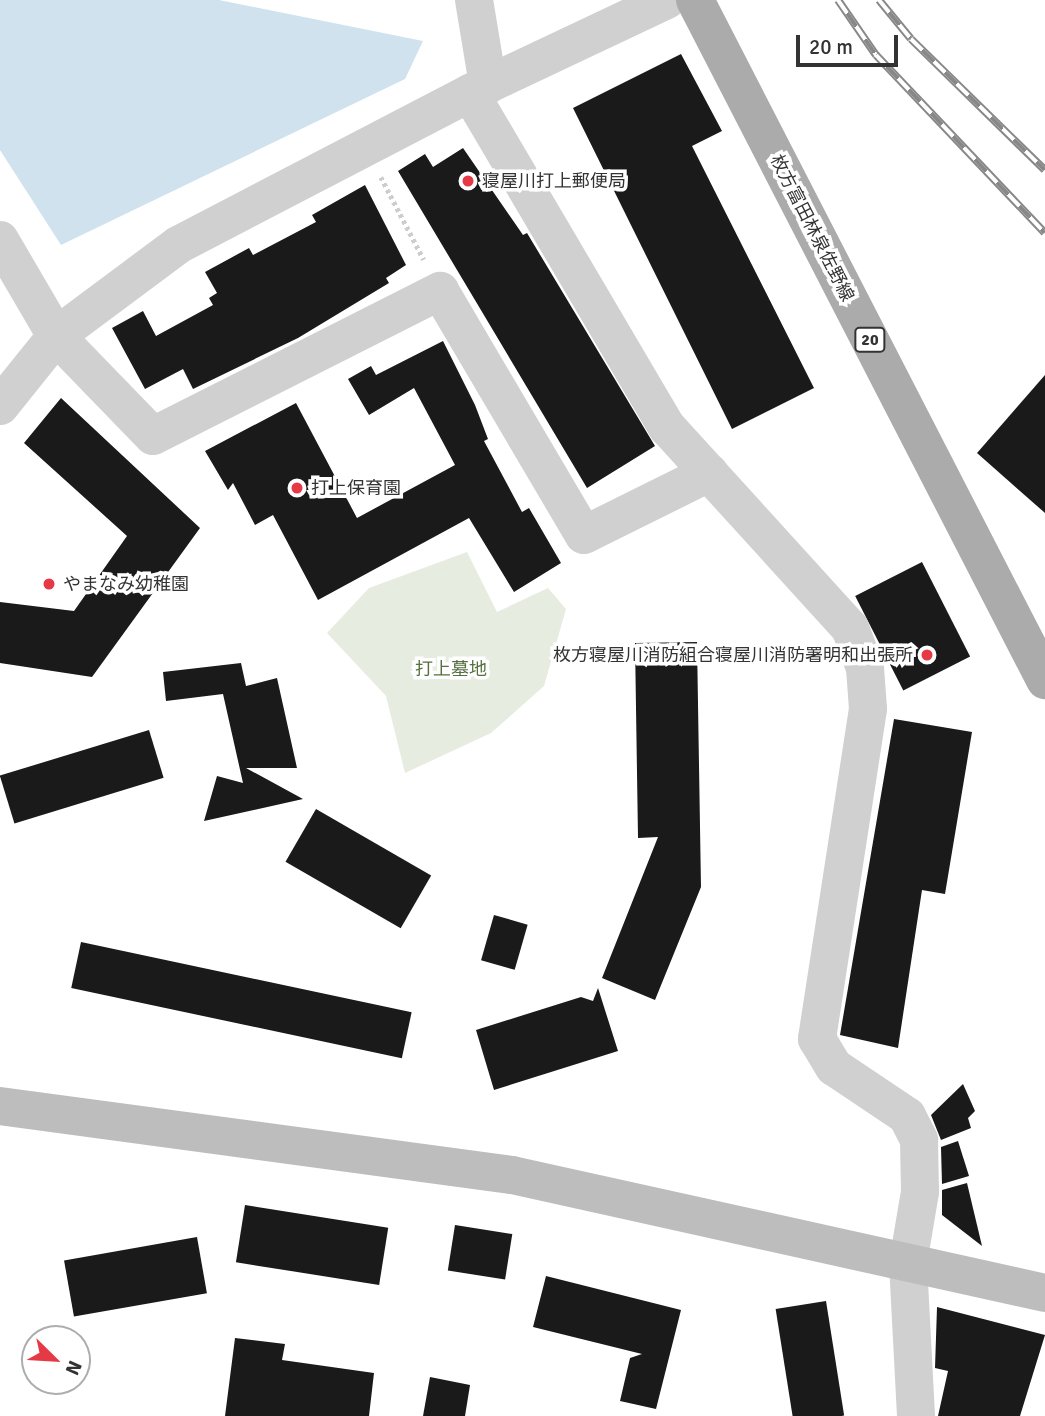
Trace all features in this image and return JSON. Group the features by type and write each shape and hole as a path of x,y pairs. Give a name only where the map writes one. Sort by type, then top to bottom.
{"main road":[{"name":"枚方富田林泉佐野線","path":"695,0 1045,680"}],"street":[{"path":"474,0 479,89 667,427 850,628 866,668 868,709 817,1039 834,1067 907,1116 919,1140 920,1192 908,1263 916,1416"},
{"path":"0,406 56,336 178,244 479,89 667,0"},
{"path":"0,240 56,336 153,436 440,291 584,534 709,473"},
{"path":"0,1106 512,1175 1045,1293"}],"path":[{"path":"365,147 440,291"}],"green space":[{"name":"打上墓地","path":"467,552 497,612 548,588 566,609 544,686 491,733 405,773 386,696 327,633 369,588"}],"water":[{"path":"0,0 219,0 423,41 405,79 61,245 0,150"}],"building":[{"path":"681,54 722,131 692,146 814,388 732,429 573,108"},
{"path":"463,148 523,235 527,233 655,446 587,488 398,171 425,154 433,167"},
{"path":"365,185 406,265 386,278 389,283 298,338 193,389 183,369 145,389 112,328 143,311 156,336 213,305 209,298 217,293 205,272 249,248 253,255 316,222 312,215"},
{"path":"443,341 475,405 488,439 484,441 522,512 529,508 561,563 514,592 469,518 318,600 273,515 255,525 233,483 228,490 205,451 296,403 357,518 455,465 414,388 369,415 348,379 371,366 376,375"},
{"path":"1045,375 1045,513 977,453"},
{"path":"61,398 200,528 92,677 0,663 0,602 74,611 127,536 24,443"},
{"path":"922,562 970,656 903,690 855,596"},
{"path":"697,642 701,887 655,1000 602,978 658,837 638,838 635,643"},
{"path":"241,663 246,686 277,678 297,768 246,768 303,799 204,821 217,776 243,783 223,694 166,701 163,672"},
{"path":"894,719 972,732 945,894 922,890 898,1048 840,1035"},
{"path":"149,730 164,778 14,823 0,776"},
{"path":"316,809 431,876 401,928 286,862"},
{"path":"494,915 528,925 515,970 481,960"},
{"path":"81,942 412,1012 402,1058 71,988"},
{"path":"598,988 618,1051 494,1090 476,1030 581,997 593,1001"},
{"path":"963,1084 975,1111 968,1118 971,1128 941,1140 931,1115"},
{"path":"958,1141 969,1176 942,1184 941,1147"},
{"path":"967,1183 982,1246 942,1215 942,1190"},
{"path":"245,1205 388,1228 379,1285 236,1262"},
{"path":"455,1225 512,1234 505,1280 448,1270"},
{"path":"197,1237 207,1293 74,1317 64,1260"},
{"path":"546,1276 681,1310 656,1409 620,1401 630,1358 642,1354 533,1327"},
{"path":"826,1301 844,1416 793,1416 776,1309"},
{"path":"937,1307 1045,1335 1020,1416 938,1416 948,1371 935,1368"},
{"path":"235,1338 285,1344 282,1360 374,1373 369,1416 225,1416"},
{"path":"430,1377 470,1385 465,1416 423,1416"}],"railway":[{"path":"838,0 876,55 1045,233"},
{"path":"879,0 911,39 1045,170"}],"place":[{"name":"寝屋川打上郵便局","path":"468,181"},
{"name":"打上保育園","path":"297,488"},
{"name":"やまなみ幼稚園","path":"49,584"},
{"name":"枚方寝屋川消防組合寝屋川消防署明和出張所","path":"927,655"}]}
